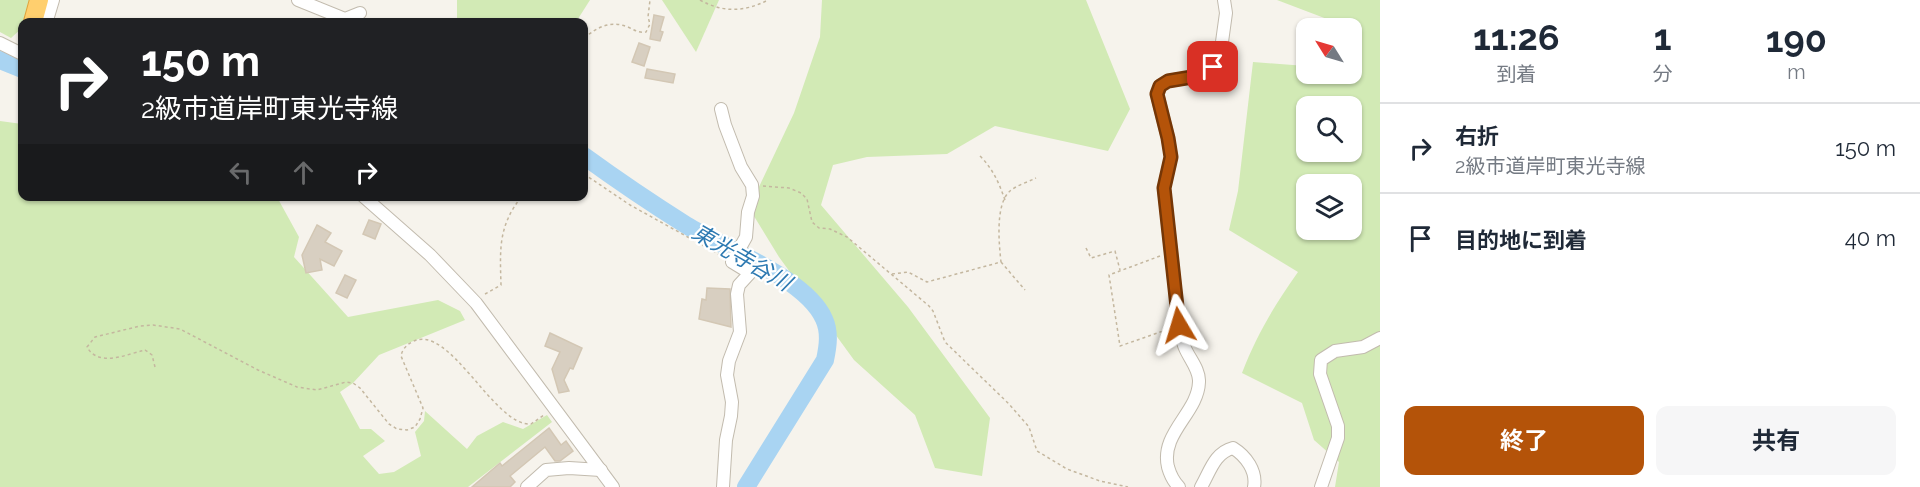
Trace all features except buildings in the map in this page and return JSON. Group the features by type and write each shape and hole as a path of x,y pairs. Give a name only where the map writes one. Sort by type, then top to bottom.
{"highway":[{"path":"34,18 39,0"}],"street":[{"path":"48,18 53,0"},
{"path":"298,0 343,18"},
{"path":"1179,487 1169,470 1167,449 1176,428 1196,396 1200,381 1185,347 1179,325 1164,188 1171,157 1157,94 1160,86 1168,81 1204,75 1213,67 1219,58 1221,48 1226,13 1224,0"},
{"path":"348,18 360,13"},
{"path":"0,44 18,52"},
{"path":"721,109 739,161 752,185 753,196 748,212 746,237 732,262 750,273 739,285 737,294 740,332 729,361 727,375 732,402 726,440 723,487"},
{"path":"369,201 430,255 474,300 613,487"},
{"path":"1321,487 1338,438 1338,426 1320,374 1321,360 1335,351 1363,347 1380,338"},
{"path":"1201,487 1215,460 1224,450 1233,448 1244,455 1251,468 1255,480 1254,487"},
{"path":"527,487 546,470 569,468 601,470"}],"path":[{"path":"588,35 597,28 611,23 620,24 639,33 646,32 650,24 648,17 650,0"},
{"path":"700,0 726,10 743,9 768,0"},
{"path":"980,156 990,166 999,182 1005,201"},
{"path":"588,177 630,206 732,262"},
{"path":"1025,290 1000,262 1000,217 1011,190 1036,178"},
{"path":"752,185 789,188 801,193 807,200 812,222 819,228 847,237 929,306 945,342 1009,404 1029,428 1037,451 1066,469 1107,483 1128,487"},
{"path":"474,300 501,285 500,243 504,224 519,201"},
{"path":"1086,248 1091,258 1115,251 1120,271"},
{"path":"1170,252 1110,275 1120,346 1179,325"},
{"path":"891,274 908,272 927,282 1000,262"},
{"path":"155,367 152,354 146,350 114,358 99,358 91,354 87,347 95,337 131,327 153,325 180,329 258,370 297,387 316,390 346,382 353,383 360,388 389,424 397,429 406,430 415,427 423,408 401,356 410,343 428,339 443,346 518,422 531,424 539,420 553,405"},
{"path":"1105,487 1107,483"}],"green space":[{"path":"0,0 50,0 35,18 18,18 18,32 11,38 0,32"},
{"path":"457,0 590,0 579,18 457,18"},
{"path":"662,0 719,0 696,52"},
{"path":"822,0 1086,0 1130,109 1108,151 995,126 947,154 867,157 833,165 821,205 908,307 990,418 982,476 935,468 915,415 854,360 779,257 749,208 794,113 820,37"},
{"path":"1277,0 1380,0 1380,487 1335,487 1339,462 1314,440 1302,403 1242,373 1267,321 1298,272 1229,230 1238,191 1253,62 1296,65 1296,84 1362,84 1362,18 1324,18"},
{"path":"0,121 18,123 18,201 279,201 299,237 294,257 348,317 438,300 460,311 465,320 379,355 353,383 340,392 360,429 371,429 385,441 363,456 379,474 394,472 421,456 415,432 424,421 425,411 467,449 477,436 503,422 523,429 547,415 552,422 468,487 0,487"}],"waterway":[{"name":"東光寺谷川","path":"0,60 18,67"},
{"name":"東光寺谷川","path":"588,159 686,225 782,277 800,290 814,304 824,319 828,339 825,360 746,487"}],"route":[{"path":"1179,325 1164,188 1171,157 1157,94 1160,86 1168,81 1204,75 1213,67"}]}
